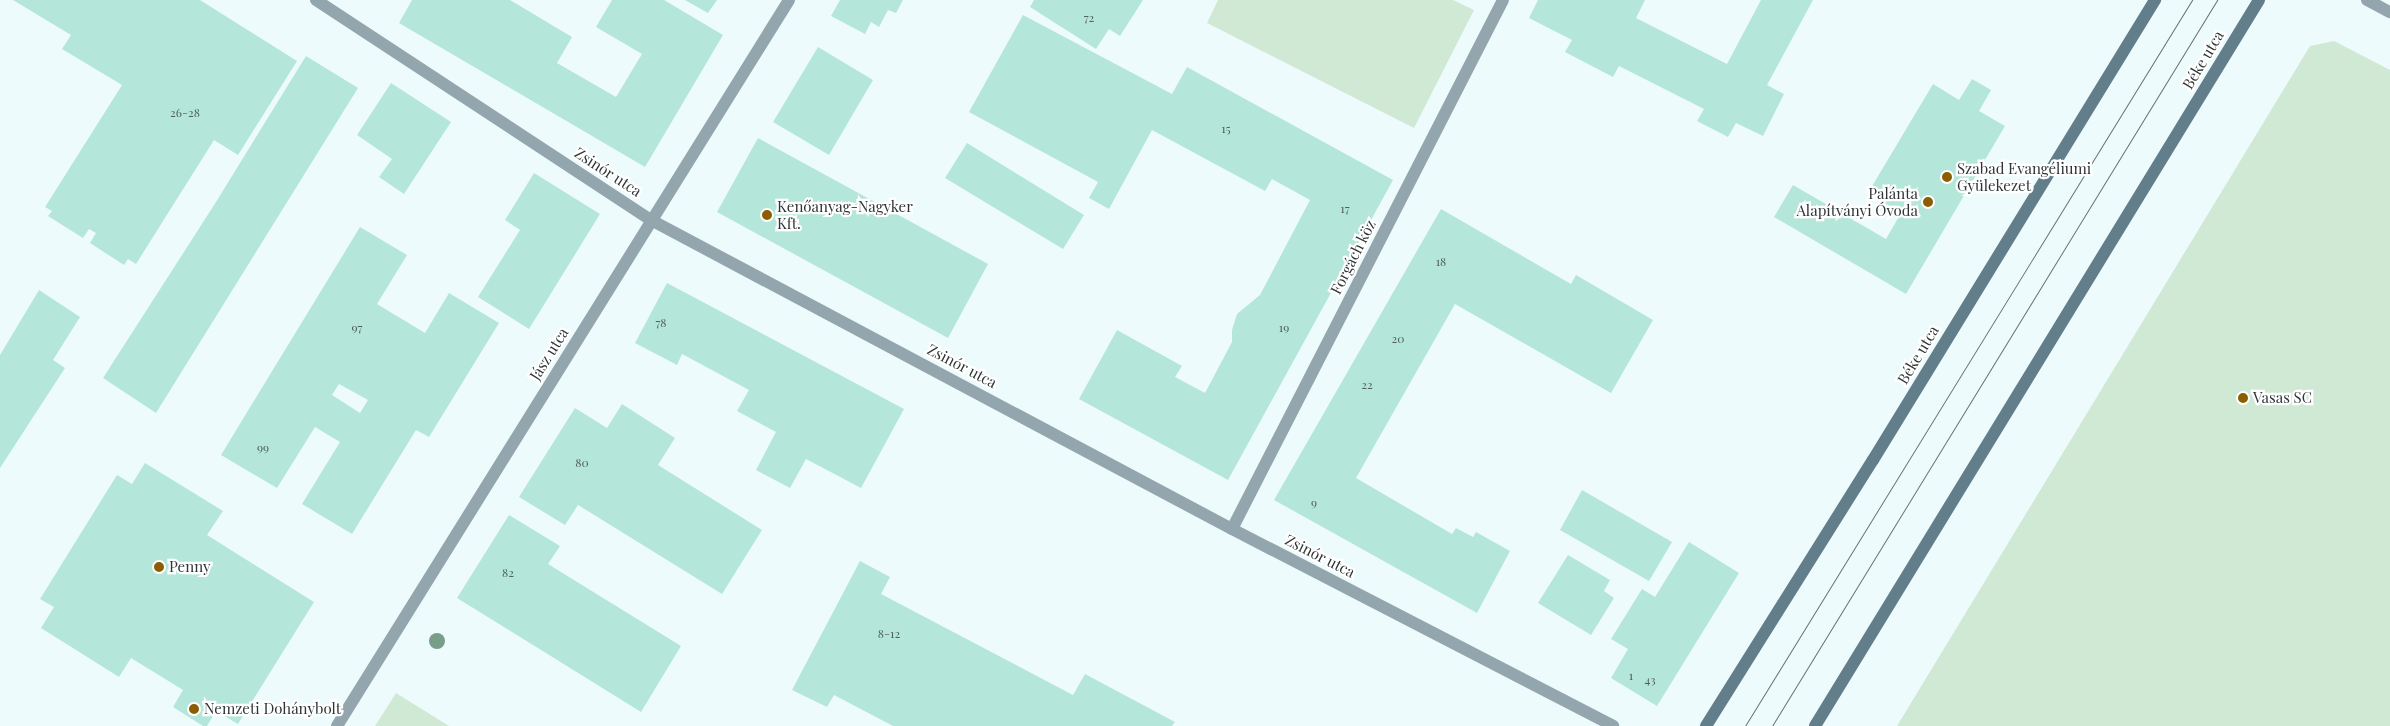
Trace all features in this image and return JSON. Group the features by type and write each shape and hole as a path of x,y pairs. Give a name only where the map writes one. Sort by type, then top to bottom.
{"main road":[{"name":"Béke utca","path":"1706,726 1873,460 2155,0"},
{"name":"Béke utca","path":"1815,726 2258,0"}],"street":[{"name":"Zsinór utca","path":"316,0 652,220 1232,528 1613,726"},
{"name":"Jász utca","path":"337,726 789,0"},
{"name":"Forgách köz","path":"1232,528 1503,0"},
{"path":"2367,0 2390,12"}],"green space":[{"path":"1218,0 1453,0 1474,10 1414,128 1207,23"},
{"name":"Vasas SC","path":"2334,41 2390,70 2390,726 1897,726 2310,46"},
{"path":"396,693 449,726 375,726"}],"building":[{"path":"13,0 200,0 297,61 238,155 214,140 136,264 128,259 124,265 90,243 96,233 89,229 83,238 48,216 52,211 45,207 122,85 62,49 71,35"},
{"path":"412,0 510,0 572,37 557,63 616,97 642,54 596,27 612,0 664,0 723,35 645,167 399,23"},
{"path":"685,0 717,0 708,13"},
{"path":"840,0 903,0 896,13 888,10 879,27 871,22 865,34 831,16"},
{"path":"1034,0 1143,0 1120,36 1109,29 1096,49 1030,7"},
{"path":"1538,0 1645,0 1636,18 1727,64 1761,0 1813,0 1767,85 1784,94 1763,136 1736,123 1728,137 1697,121 1704,109 1619,66 1613,77 1565,52 1572,40 1529,18"},
{"path":"1023,15 1172,94 1187,67 1393,180 1228,480 1079,399 1117,330 1182,366 1175,377 1205,393 1232,342 1232,330 1237,314 1260,295 1310,200 1272,179 1265,191 1152,130 1109,209 1089,198 1098,182 969,112"},
{"path":"818,47 873,80 829,155 773,122"},
{"path":"306,56 358,88 156,413 103,378 216,202"},
{"path":"1972,79 1991,90 1979,111 2005,126 1906,294 1774,217 1793,185 1886,239 1901,213 1868,193 1933,84 1959,100"},
{"path":"391,83 451,122 404,194 379,177 392,159 357,135"},
{"path":"758,138 988,264 948,338 717,212"},
{"path":"967,143 1084,215 1063,249 945,178"},
{"path":"534,173 600,214 529,329 478,297 520,230 505,220"},
{"path":"1441,209 1571,284 1576,275 1653,320 1611,393 1455,304 1356,478 1452,534 1456,528 1473,537 1476,532 1510,551 1477,613 1274,500"},
{"path":"360,227 407,255 377,304 425,333 449,293 499,323 429,437 416,430 352,534 302,504 340,442 315,427 277,488 221,455","holes":["339,384 368,400 360,413 332,395"]},
{"path":"667,283 904,409 861,488 806,459 790,488 756,470 776,432 737,411 749,390 682,354 677,365 635,343"},
{"path":"39,290 80,317 53,360 65,368 0,468 0,355"},
{"path":"622,404 675,438 658,465 762,530 722,594 578,505 565,525 519,497 575,408 607,428"},
{"name":"Penny","path":"145,463 223,511 207,535 314,602 238,724 216,711 207,726 203,726 173,707 183,690 131,658 119,677 41,628 54,607 40,599 117,475 132,484"},
{"path":"1582,490 1672,542 1649,581 1560,530"},
{"path":"509,515 560,546 548,564 681,646 641,712 457,598"},
{"path":"1689,542 1739,573 1657,706 1611,678 1628,649 1611,639 1642,589 1655,597"},
{"path":"1568,555 1610,580 1604,591 1614,598 1591,635 1538,603"},
{"path":"860,561 890,577 881,594 1073,695 1085,674 1175,722 1172,726 893,726 834,695 827,707 792,690"}],"tram line":[{"path":"1745,726 2192,0"},
{"path":"1772,726 2217,0"}],"place":[{"name":"Szabad Evangéliumi Gyülekezet","path":"1947,177"},
{"name":"Palánta Alapítványi Óvoda","path":"1928,202"},
{"name":"Kenőanyag-Nagyker Kft.","path":"767,215"},
{"name":"Vasas SC","path":"2243,398"},
{"name":"Penny","path":"159,567"},
{"name":"Nemzeti Dohánybolt","path":"194,709"}]}
